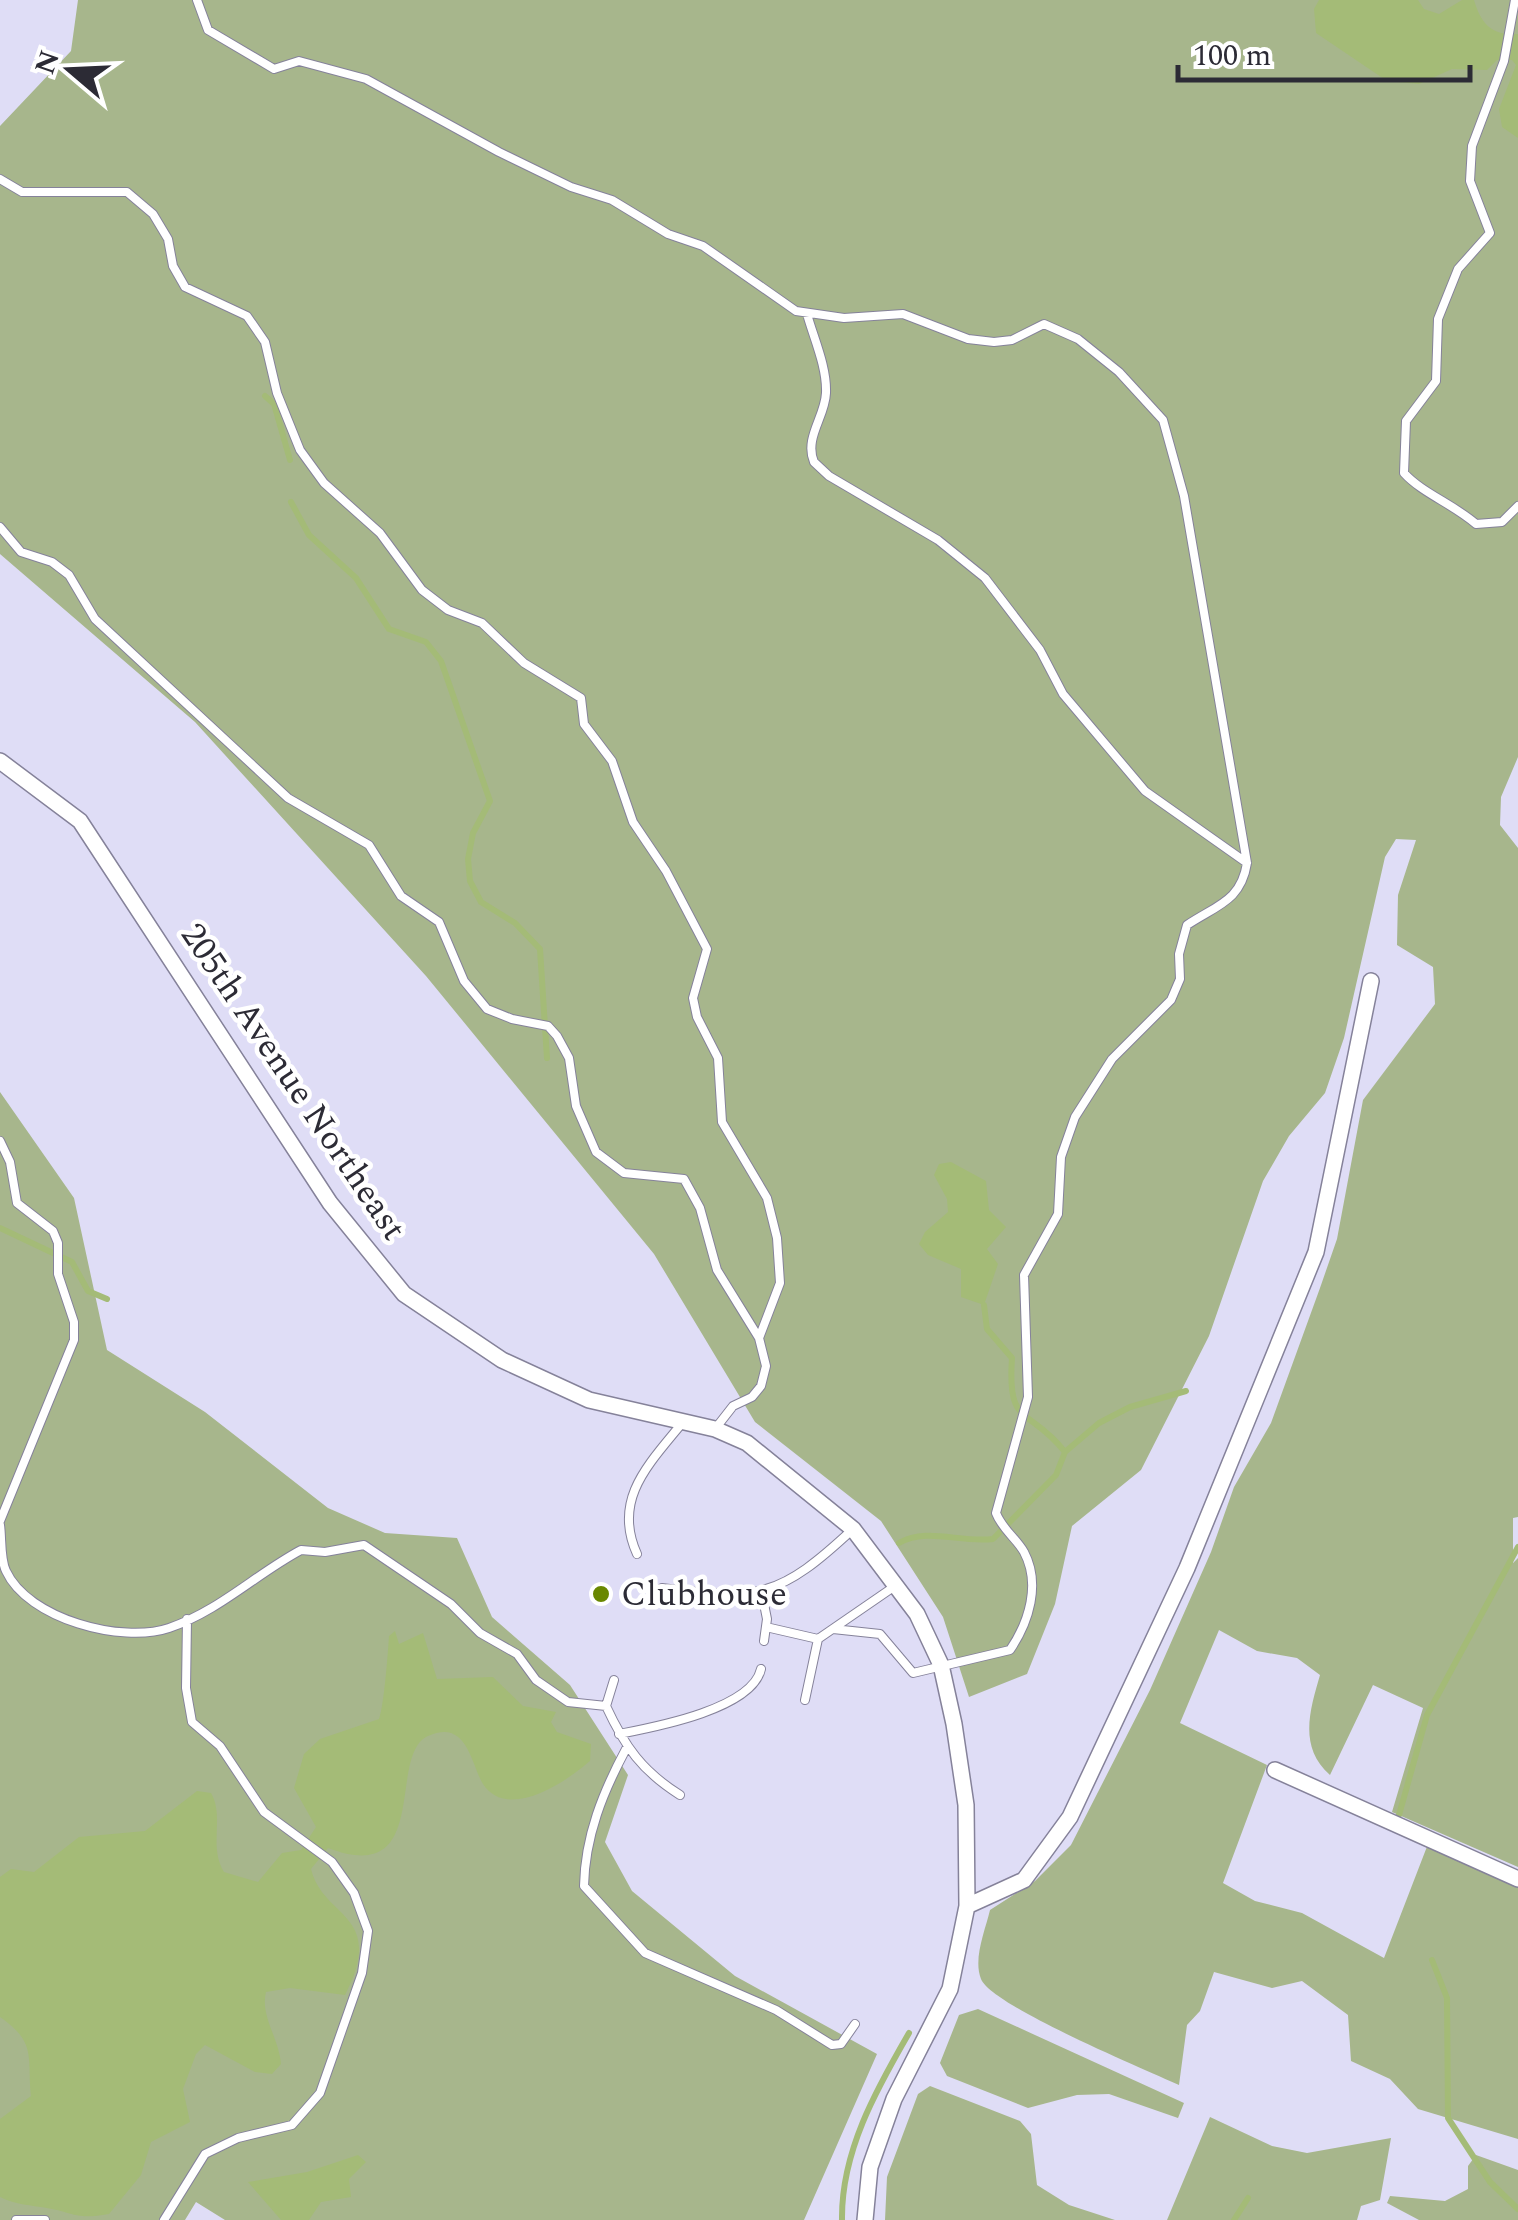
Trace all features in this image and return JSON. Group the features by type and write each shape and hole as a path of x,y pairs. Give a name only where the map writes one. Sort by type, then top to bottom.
{"street":[{"name":"205th Avenue Northeast","path":"0,760 80,821 330,1203 404,1294 502,1360 572,1392 714,1429 747,1443 853,1530 898,1584 941,1666 966,1805 966,1906 950,1989 894,2099 870,2167 865,2220"},
{"path":"966,1906 1024,1880 1070,1817 1187,1568 1316,1252 1371,981"},
{"path":"1275,1770 1518,1878"}],"lane":[{"path":"196,0 208,30 274,69 299,61 366,80 514,159 571,187 612,200 668,234 703,246 764,291 808,314 844,318 903,314 968,339 994,342 1012,340 1044,324 1052,326 1078,339 1163,420 1184,496 1247,863 1244,884 1234,898 1187,925 1179,954 1180,979 1171,1000 1112,1059 1075,1117 1061,1157 1058,1214 1024,1275 1028,1346 1023,1416 996,1513 1000,1524 1023,1550 1033,1581 1021,1634 1010,1650 913,1673 880,1634 834,1629"},
{"path":"1515,0 1513,28 1504,61 1472,146 1470,181 1490,234 1458,270 1438,319 1436,381 1406,421 1404,473 1417,488 1446,499 1476,524 1502,522 1518,506"},
{"path":"0,179 22,192 127,192 153,214 168,239 172,266 185,287 247,316 265,342 276,393 300,450 324,484 380,533 422,590 448,610 482,624 524,663 580,698 584,724 612,760 633,822 676,889 706,949 694,998 697,1017 718,1058 722,1122 766,1198 777,1238 780,1284 758,1338"},
{"path":"808,314 826,382 826,397 811,442 814,462 829,476 938,540 985,578 1040,650 1064,694 1145,791 1247,863"},
{"path":"0,527 22,552 52,562 70,575 95,619 288,798 369,845 402,896 439,922 464,981 487,1008 512,1020 548,1026 568,1058 576,1106 596,1152 624,1173 684,1179 700,1208 717,1270 758,1338 766,1366 761,1386 752,1397 733,1406 714,1429"},
{"path":"0,1141 10,1162 17,1203 53,1232 58,1243 57,1263 74,1340 0,1523 5,1570 29,1600 72,1624 121,1632 167,1630 241,1593 301,1550 326,1552 364,1545 451,1604 480,1632 516,1654 536,1680 568,1702 606,1706"},
{"path":"636,1554 626,1522 628,1504 683,1422"},
{"path":"662,1588 720,1597 762,1594 821,1559 853,1530"},
{"path":"766,1628 818,1639 898,1584"},
{"path":"762,1594 764,1641"},
{"path":"164,2220 206,2154 238,2138 292,2124 320,2094 362,1972 368,1931 354,1892 332,1862 264,1812 220,1746 192,1722 186,1688 187,1619"},
{"path":"805,1700 818,1639"},
{"path":"619,1734 714,1708 747,1692 761,1669"},
{"path":"614,1680 606,1706 626,1748 648,1775 680,1796"},
{"path":"626,1748 599,1807 585,1856 584,1886 645,1953 758,2001 832,2045 842,2044 855,2024"},
{"path":"16,2220 44,2220"}],"shaded area":[{"path":"78,0 1518,0 1518,757 1501,797 1500,825 1518,848 1518,1517 1513,1518 1513,1563 1518,1558 1518,1867 1392,1812 1423,1708 1373,1685 1330,1775 1320,1764 1310,1740 1310,1715 1320,1675 1297,1658 1257,1651 1219,1630 1180,1723 1267,1765 1223,1883 1255,1901 1302,1913 1384,1958 1428,1844 1518,1884 1518,2139 1418,2109 1390,2079 1351,2061 1348,2015 1302,1981 1272,1988 1214,1972 1200,2011 1187,2025 1179,2085 1012,2005 981,1979 978,1963 990,1910 1035,1881 1071,1845 1150,1690 1211,1552 1234,1487 1271,1423 1320,1288 1337,1239 1363,1100 1435,1004 1433,967 1397,945 1398,895 1416,840 1396,839 1385,857 1344,1038 1325,1093 1289,1136 1263,1181 1209,1336 1141,1470 1072,1526 1055,1604 1027,1674 969,1697 943,1617 881,1521 755,1422 654,1254 426,976 195,722 0,554 0,126 71,51"},
{"path":"1319,0 1418,0 1424,9 1439,14 1462,0 1474,0 1489,27 1501,33 1518,34 1518,138 1502,127 1499,109 1516,65 1512,60 1497,60 1487,70 1452,69 1419,84 1387,81 1316,33 1314,9"},
{"path":"0,1092 74,1198 107,1350 205,1412 328,1508 385,1533 457,1538 492,1617 570,1685 628,1775 605,1842 632,1891 735,1976 877,2054 804,2220 225,2220 196,2202 185,2220 0,2220"},
{"path":"951,1162 986,1181 989,1210 1006,1227 987,1249 998,1264 984,1305 961,1297 961,1269 928,1255 919,1244 925,1232 948,1212 947,1199 934,1175 939,1164"},
{"path":"395,1631 399,1644 423,1633 437,1679 493,1677 523,1706 556,1712 551,1722 557,1732 591,1744 590,1761 553,1787 522,1799 507,1799 494,1795 483,1784 459,1738 441,1732 428,1736 416,1748 395,1835 382,1850 361,1855 328,1848 311,1869 327,1898 356,1932 356,1968 345,1995 290,1988 266,1992 266,2010 281,2064 272,2074 255,2072 205,2045 196,2054 183,2089 190,2122 151,2142 141,2175 109,2214 76,2215 0,2197 0,2119 31,2096 25,2043 0,2017 0,1877 11,1869 34,1872 79,1837 145,1831 197,1791 211,1793 215,1802 217,1852 224,1872 258,1882 282,1853 301,1850 316,1827 294,1788 304,1754 320,1739 379,1719 389,1636"},
{"path":"978,2009 1184,2103 1178,2118 1109,2094 1077,2095 1028,2108 947,2076 940,2063 959,2015"},
{"path":"930,2086 1020,2121 1031,2134 1037,2185 1069,2205 1115,2220 885,2220 887,2177 918,2094"},
{"path":"1210,2117 1272,2146 1307,2153 1391,2138 1380,2200 1361,2206 1357,2220 1167,2220"},
{"path":"358,2155 366,2162 349,2179 351,2197 321,2202 309,2220 281,2220 248,2182 307,2172"},
{"path":"1476,2155 1518,2170 1518,2220 1419,2220 1387,2203 1390,2196 1445,2201 1468,2189 1468,2166"}],"waterway":[{"path":"265,396 274,404 290,460"},
{"path":"291,502 309,535 356,578 389,629 426,642 441,661 490,801 473,833 468,859 470,881 481,902 515,923 540,949 547,1058"},
{"path":"0,1228 72,1262 88,1291 107,1299"},
{"path":"984,1305 987,1329 1012,1358 1011,1381 1017,1407 1065,1452"},
{"path":"899,1543 921,1536 993,1539 1056,1475 1065,1452 1099,1423 1130,1407 1186,1391"},
{"path":"1399,1815 1427,1715 1518,1547"},
{"path":"1432,1960 1447,1998 1448,2118 1490,2182 1518,2209"},
{"path":"842,2220 847,2170 854,2146 873,2099 909,2033"},
{"path":"1234,2220 1248,2198"}],"place":[{"name":"Clubhouse","path":"601,1594"}]}
